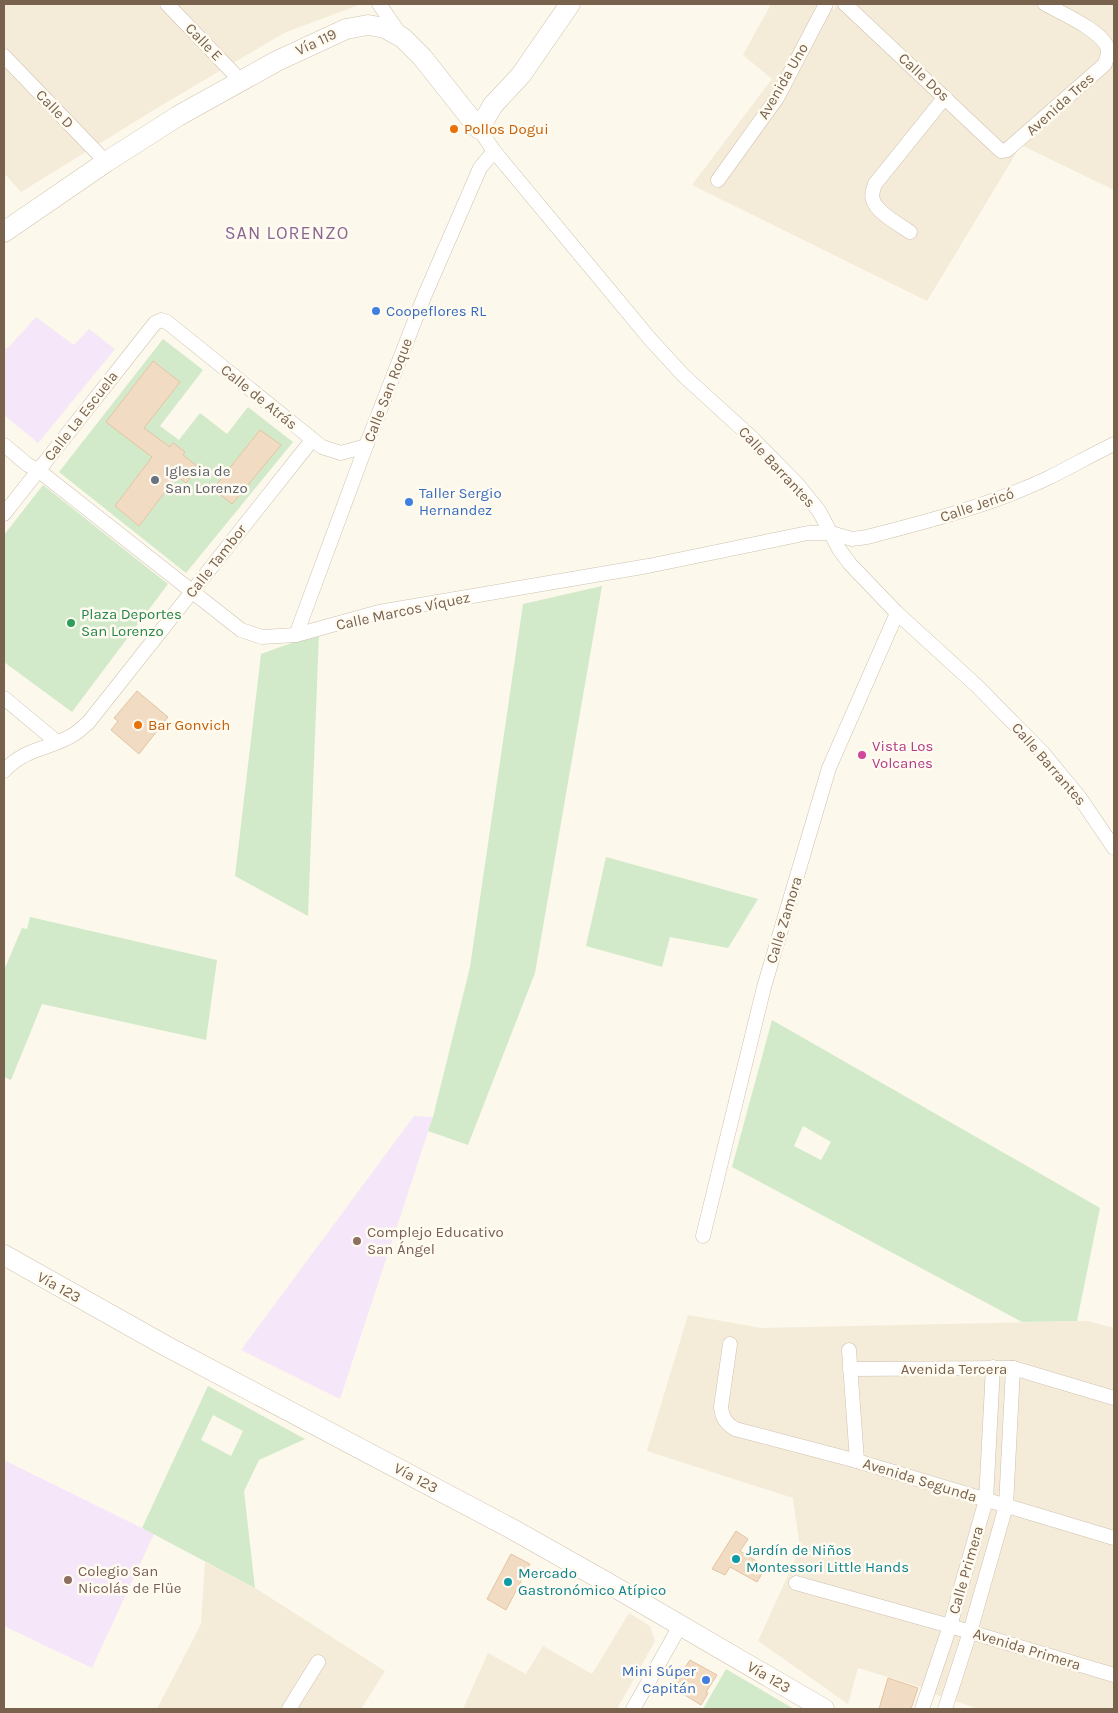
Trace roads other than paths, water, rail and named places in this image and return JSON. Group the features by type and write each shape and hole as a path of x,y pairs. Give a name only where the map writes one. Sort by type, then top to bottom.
{"main road":[{"path":"479,129 493,105 521,75 570,4"},
{"name":"Vía 119","path":"4,232 106,162 178,116 241,80 314,42 346,29 368,25 385,28 403,38 422,57 479,129"},
{"name":"Vía 123","path":"4,1256 166,1346 507,1526 824,1709"}],"street":[{"name":"Calle E","path":"168,4 241,80"},
{"path":"379,4 403,38"},
{"name":"Avenida Uno","path":"718,180 777,98 826,4"},
{"name":"Calle Dos","path":"845,4 1002,151"},
{"name":"Avenida Tres","path":"1002,151 1007,150 1105,64 1108,48 1097,34 1045,4"},
{"name":"Calle D","path":"4,56 106,162"},
{"path":"910,232 877,208 872,194 875,184 945,97"},
{"name":"Calle Barrantes","path":"479,129 494,151 650,339 684,376 751,437 798,484 819,511 850,564 897,613 978,686 1043,753 1080,798 1114,848"},
{"name":"Calle San Roque","path":"296,635 424,297 480,168 494,151"},
{"name":"Calle de Atrás","path":"160,320 167,322 322,447 342,453 366,446"},
{"name":"Calle La Escuela","path":"4,514 155,323 160,320"},
{"name":"Calle Tambor","path":"7,764 75,734 88,723 312,440"},
{"name":"Calle Jericó","path":"832,533 852,539 867,537 962,513 1047,479 1087,456 1114,444"},
{"name":"Calle Marcos Víquez","path":"4,445 241,630 262,637 296,635 379,612 648,566 808,533 832,533"},
{"name":"Calle Zamora","path":"703,1236 764,987 829,768 897,613"},
{"path":"4,698 57,742"},
{"name":"Avenida Segunda","path":"730,1344 721,1408 726,1424 735,1429 857,1461 1114,1538"},
{"path":"849,1350 857,1461"},
{"name":"Calle Primera","path":"922,1709 950,1626 986,1500 993,1367"},
{"name":"Avenida Tercera","path":"850,1369 1013,1368 1114,1398"},
{"name":"Calle Primera","path":"945,1709 970,1632 1006,1506 1013,1368"},
{"name":"Avenida Primera","path":"796,1583 1114,1675"},
{"path":"633,1709 680,1626"},
{"path":"289,1709 318,1662"}],"place":[{"name":"Pollos Dogui","path":"454,129"},
{"name":"Coopeflores RL","path":"376,311"},
{"name":"Iglesia de San Lorenzo","path":"155,480"},
{"name":"Taller Sergio Hernandez","path":"409,502"},
{"name":"Plaza Deportes San Lorenzo","path":"71,623"},
{"name":"Bar Gonvich","path":"138,725"},
{"name":"Vista Los Volcanes","path":"862,755"},
{"name":"Complejo Educativo San Ángel","path":"357,1241"},
{"name":"Jardín de Niños Montessori Little Hands","path":"736,1559"},
{"name":"Colegio San Nicolás de Flüe","path":"68,1580"},
{"name":"Mercado Gastronómico Atípico","path":"508,1582"},
{"name":"Mini Súper Capitán","path":"706,1680"}],"district":[{"name":"SAN LORENZO","path":"287,233"}]}
